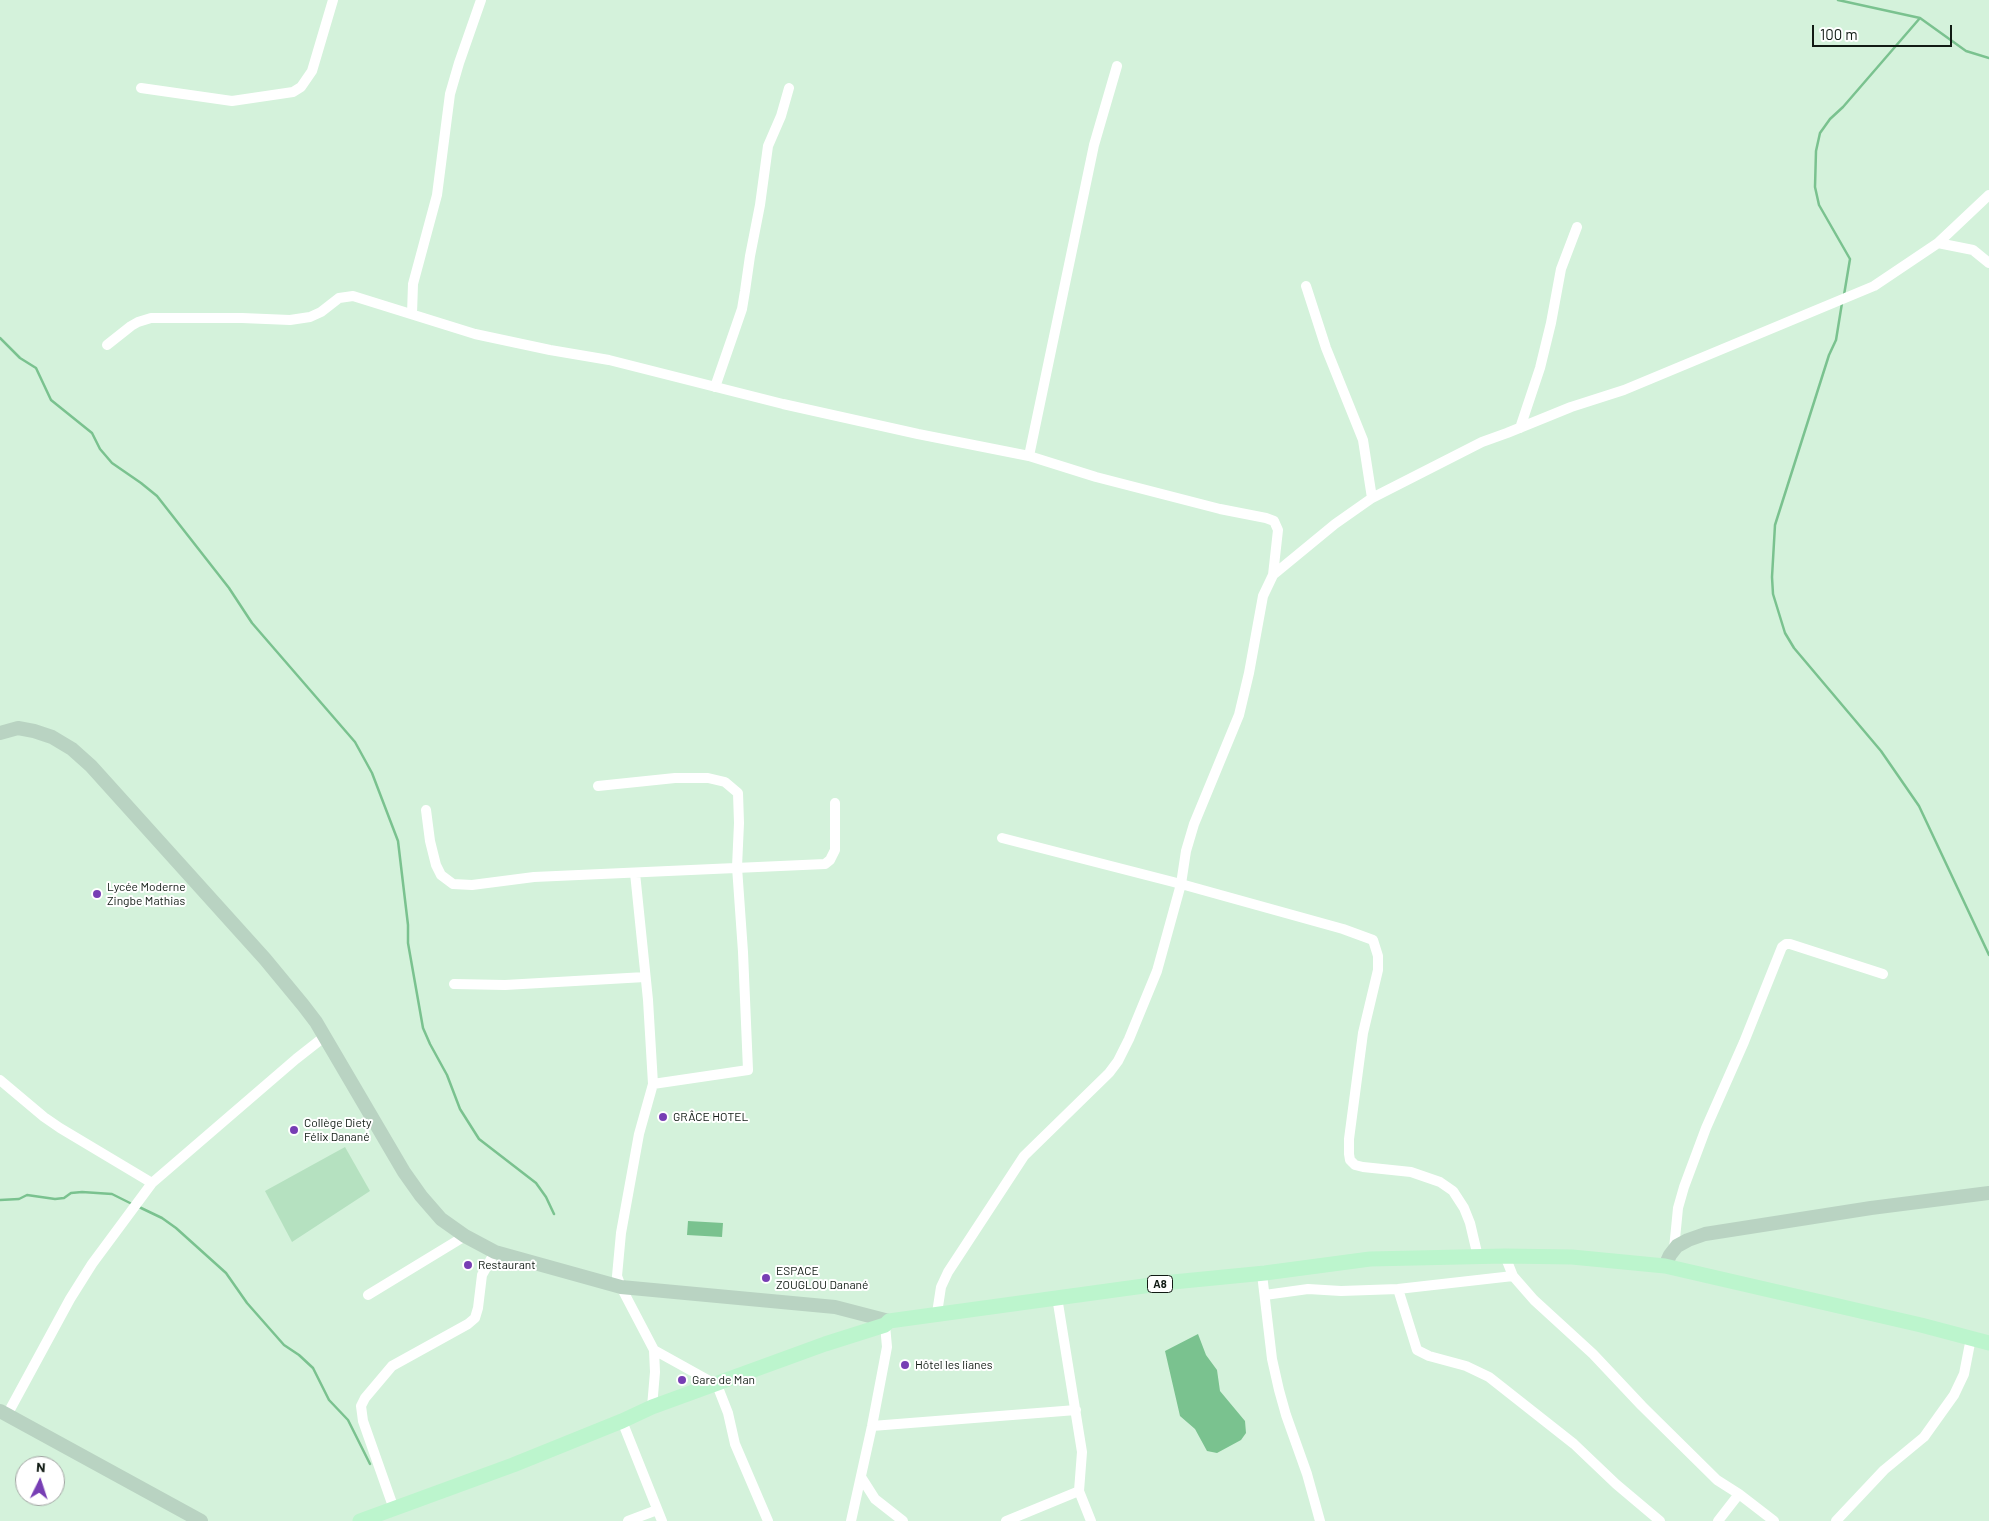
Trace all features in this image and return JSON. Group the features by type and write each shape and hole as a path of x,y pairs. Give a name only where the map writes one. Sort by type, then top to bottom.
{"main road":[{"name":"A8","path":"360,1521 513,1465 652,1407 887,1323 937,1313 1173,1282 1262,1274 1370,1259 1505,1256 1572,1258 1665,1266 1989,1343"}],"street":[{"path":"141,88 232,101 293,92 301,87 312,71 333,0"},
{"path":"412,314 413,284 437,195 450,94 458,63 482,0"},
{"path":"1030,456 1094,145 1118,66"},
{"path":"716,387 742,309 768,146 782,116 789,88"},
{"path":"1273,575 1335,524 1372,498 1482,442 1624,390 1874,286 1938,243 1989,195"},
{"path":"1520,428 1534,388 1551,323 1561,269 1577,227"},
{"path":"1938,243 1973,250 1989,263"},
{"path":"1306,286 1326,348 1363,440 1372,498"},
{"path":"107,345 131,326 151,318 295,320 310,317 321,312 339,298 347,296 475,334 609,360 783,404 918,434 1030,456 1096,477 1274,521 1278,530 1273,575 1264,596 1250,673 1232,735 1215,771 1189,840 1182,884 1157,971 1135,1025 1118,1061 1100,1083 1024,1156 948,1272 941,1287 937,1313"},
{"path":"0,733 18,728 34,730 52,737 72,749 91,766 266,959 316,1022 404,1172 421,1196 442,1219 465,1236 495,1252 621,1287 836,1307 887,1323 888,1343 851,1521"},
{"path":"598,786 675,778 708,778 724,782 738,793 737,867 748,1070 653,1084"},
{"path":"426,810 430,841 436,865 441,875 453,884 472,885 534,877 825,864 830,860 835,850 835,803"},
{"path":"1002,838 1182,884 1350,931 1373,940 1378,956 1378,970 1363,1033 1349,1139 1350,1160 1355,1165 1363,1167 1411,1172 1440,1182 1453,1191 1464,1208 1470,1223 1478,1257"},
{"path":"635,873 650,1017 653,1084 639,1134 621,1233 617,1276 654,1350 655,1372 652,1407"},
{"path":"1665,1266 1674,1249 1678,1208 1684,1187 1706,1128 1744,1042 1782,947 1790,944 1884,974"},
{"path":"454,984 505,985 645,977"},
{"path":"201,1521 4,1413 92,1264 152,1183 324,1037"},
{"path":"0,1080 52,1123 152,1183"},
{"path":"1674,1249 1688,1240 1705,1234 1872,1208 1989,1193"},
{"path":"368,1295 465,1236"},
{"path":"394,1509 362,1421 361,1406 392,1366 468,1324 475,1318 482,1275 495,1252"},
{"path":"1505,1256 1513,1276 1534,1300 1594,1354 1642,1406 1717,1480 1774,1521"},
{"path":"1262,1274 1272,1359 1286,1415 1307,1474 1320,1521"},
{"path":"1265,1295 1308,1289 1341,1291 1398,1289 1513,1276"},
{"path":"1398,1289 1417,1350 1429,1356 1466,1366 1489,1377 1574,1444 1616,1484 1660,1521"},
{"path":"1058,1297 1082,1459 1079,1491 1091,1521"},
{"path":"1836,1521 1884,1470 1924,1437 1954,1396 1964,1374 1971,1338"},
{"path":"654,1350 717,1385 728,1413 735,1444 768,1521"},
{"path":"872,1426 1076,1410"},
{"path":"622,1421 662,1521"},
{"path":"861,1477 875,1499 903,1521"},
{"path":"1008,1521 1079,1491"},
{"path":"1718,1521 1739,1494"},
{"path":"628,1521 657,1510"}],"shaded area":[{"path":"345,1147 370,1191 292,1242 265,1191"},
{"path":"688,1221 723,1223 722,1237 687,1235"},
{"path":"1198,1334 1206,1355 1217,1370 1220,1391 1245,1421 1246,1433 1241,1440 1217,1453 1207,1451 1195,1429 1180,1416 1165,1351"}],"waterway":[{"path":"1838,0 1920,18 1966,51 1989,58"},
{"path":"1844,295 1850,259 1819,205 1815,187 1816,151 1820,133 1830,119 1843,107 1920,18"},
{"path":"1842,303 1836,340 1829,355 1775,525 1773,594 1785,633 1794,648 1881,751 1919,806 1989,955"},
{"path":"0,338 20,358 36,368 51,400 92,433 100,449 112,463 157,496 229,588 252,623 355,742 372,773 398,841 408,925 408,943 423,1028 447,1075 460,1109 479,1139 536,1183 546,1197 554,1214"},
{"path":"0,1200 19,1199 27,1195 55,1199 64,1198 71,1193 82,1192 112,1194 134,1205"},
{"path":"139,1207 162,1218 176,1228 226,1273 247,1303 284,1345 313,1368 329,1400 348,1420 370,1464"}],"place":[{"name":"Lycée Moderne Zingbe Mathias","path":"97,894"},
{"name":"GRÂCE HOTEL","path":"663,1117"},
{"name":"Collège Diety Félix Danané","path":"294,1130"},
{"name":"Restaurant","path":"468,1265"},
{"name":"ESPACE ZOUGLOU Danané","path":"766,1278"},
{"name":"Hôtel les lianes","path":"905,1365"},
{"name":"Gare de Man","path":"682,1380"}]}
